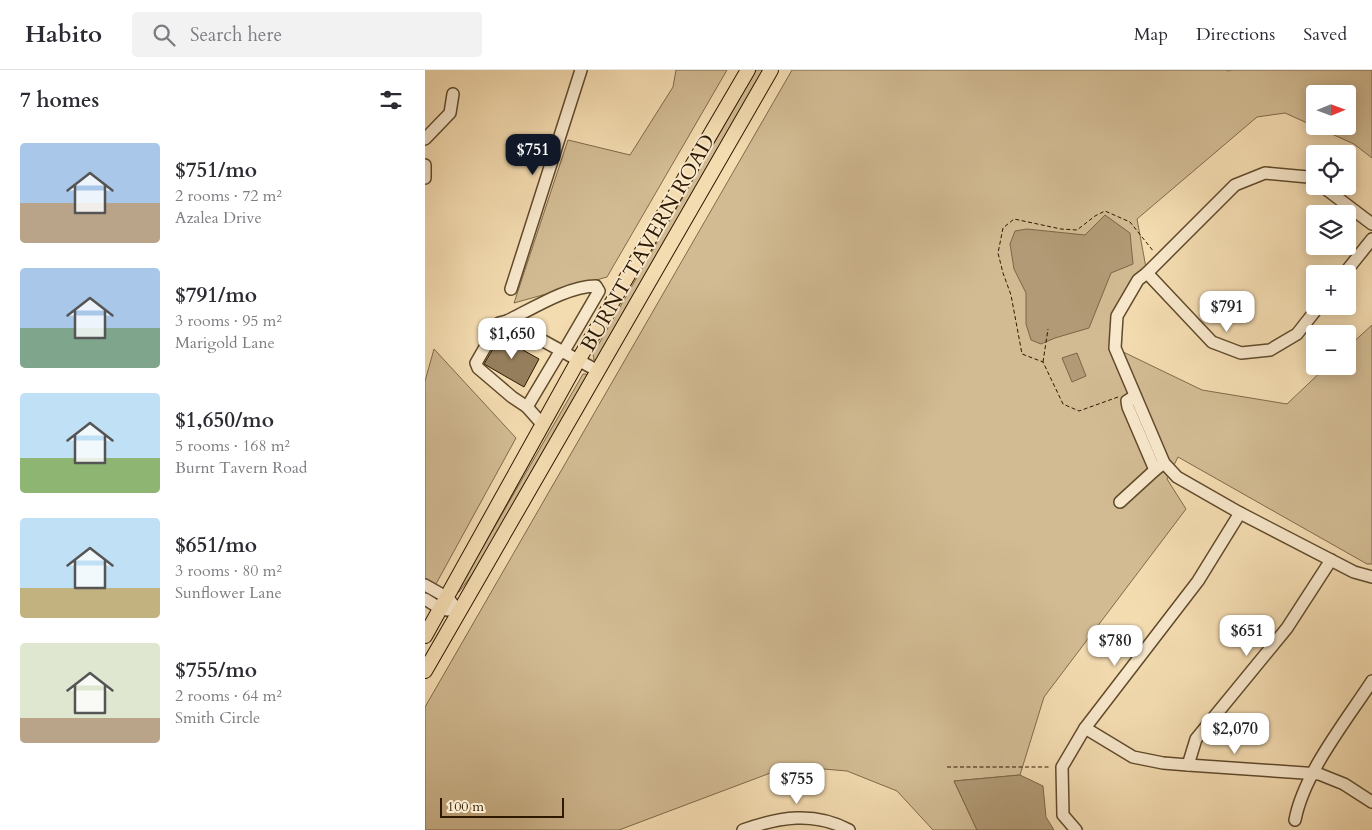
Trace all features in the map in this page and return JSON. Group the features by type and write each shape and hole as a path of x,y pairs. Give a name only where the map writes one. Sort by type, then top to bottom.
{"main road":[{"name":"BURNT TAVERN ROAD","path":"425,636 579,359 748,70"},
{"name":"BURNT TAVERN ROAD","path":"425,671 771,70"}],"street":[{"path":"511,289 581,70"},
{"path":"425,138 450,113 453,94"},
{"path":"425,165 425,178"},
{"path":"1306,177 1265,173 1235,185 1139,280 1117,316 1115,348 1134,394 1159,466 1240,513 1354,572 1372,577"},
{"path":"1334,195 1372,224"},
{"path":"1351,265 1372,239"},
{"path":"1147,273 1212,342 1241,353 1270,350 1297,334 1312,315"},
{"path":"527,407 558,355 564,351 599,290 597,286 567,292 499,323 477,363 478,368 512,397 527,407 543,425"},
{"path":"507,321 579,359 597,371"},
{"path":"1119,502 1159,466"},
{"path":"1076,830 1063,815 1062,767 1085,728 1198,581 1240,513"},
{"path":"1188,765 1196,739 1287,628 1331,560"},
{"path":"425,586 444,603 459,612"},
{"path":"425,599 444,603"},
{"path":"1295,820 1297,806 1311,773 1372,681"},
{"path":"1085,728 1133,757 1163,763 1319,774 1344,784 1372,802"},
{"path":"743,830 766,822 791,818 815,818 839,824 849,830"}],"path":[{"path":"1043,362 1022,354 1011,295 998,253 1003,228 1014,219 1061,229 1077,230 1105,211 1130,222 1160,260"},
{"path":"1048,329 1043,362 1063,404 1079,411 1134,394"},
{"path":"947,767 1062,767"}],"shaded area":[{"path":"676,70 727,70 607,277 514,303 568,140 630,155 673,87"},
{"path":"756,70 766,70 597,360 594,360 593,354"},
{"path":"792,70 1372,70 1372,158 1356,145 1334,135 1356,135 1356,85 1306,85 1306,122 1285,113 1257,117 1137,219 1147,273 1117,316 1115,348 1202,390 1287,404 1318,375 1356,375 1356,340 1372,325 1372,564 1367,564 1178,457 1167,479 1186,509 1044,697 1020,775 954,781 977,830 933,830 897,791 847,771 789,766 619,830 425,830 425,707"},
{"path":"1105,215 1130,233 1133,264 1111,273 1089,328 1041,344 1031,340 1026,324 1026,293 1014,269 1010,244 1015,231 1027,229 1085,235"},
{"path":"434,349 516,438 425,604 425,381"},
{"path":"1077,353 1086,376 1072,382 1062,358"},
{"path":"583,374 588,376 486,556 459,592 457,592"},
{"path":"1020,775 1043,786 1046,817 1054,830 977,830 954,781"}],"building":[{"path":"503,332 526,345 523,350 539,359 524,387 484,364"}]}
